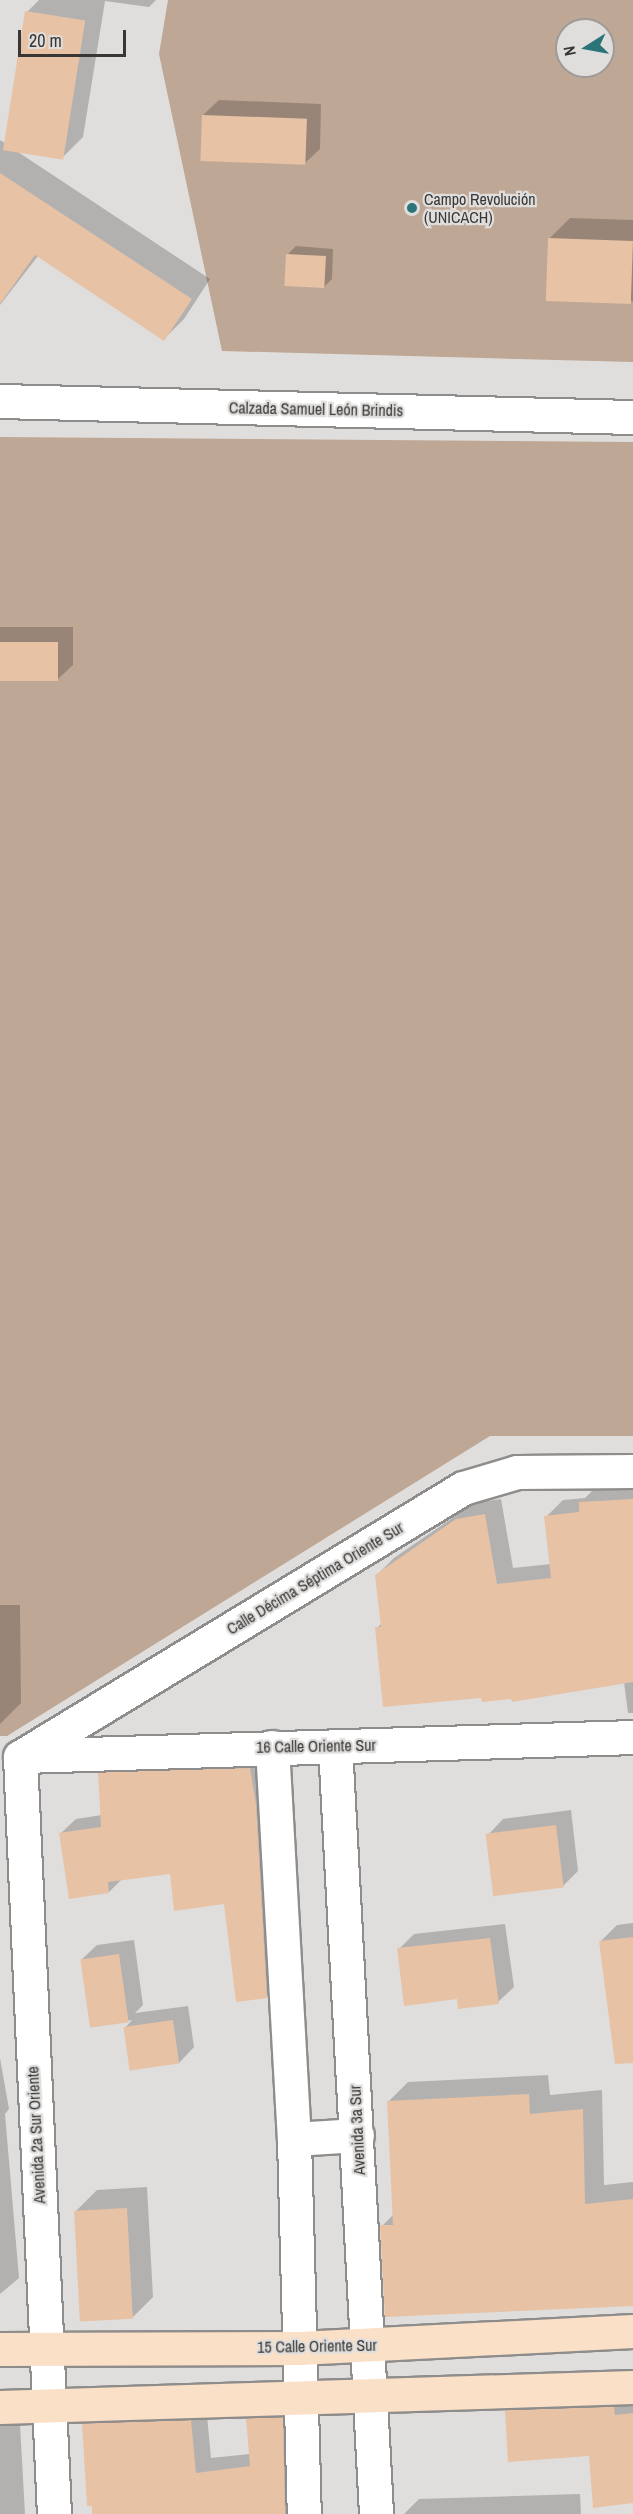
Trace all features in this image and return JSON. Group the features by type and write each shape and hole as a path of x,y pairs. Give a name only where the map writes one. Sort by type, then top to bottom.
{"main road":[{"name":"15 Calle Oriente Sur","path":"0,2349 50,2347 299,2348 633,2331"},
{"path":"0,2407 300,2395 633,2387"}],"street":[{"name":"Calzada Samuel León Brindis","path":"0,401 633,417"},
{"name":"Calle Décima Séptima Oriente Sur","path":"10,1756 463,1488 517,1472 633,1471"},
{"name":"16 Calle Oriente Sur","path":"10,1756 633,1737"},
{"name":"Avenida 3a Sur","path":"335,1746 370,2345 376,2514"},
{"path":"272,1747 294,2139 303,2514"},
{"name":"Avenida 2a Sur Oriente","path":"10,1756 50,2347 54,2514"},
{"path":"294,2139 357,2135"}],"shaded area":[{"name":"Campo Revolución (UNICACH)","path":"168,0 633,0 633,362 222,351 159,54"},
{"path":"0,437 633,442 633,1436 490,1436 7,1736 0,1736"}],"building":[{"path":"25,11 85,21 63,160 3,150"},
{"path":"202,115 307,119 305,165 200,161"},
{"path":"0,173 192,299 164,341 35,255 0,304"},
{"path":"548,238 633,241 631,304 546,301"},
{"path":"286,254 326,256 324,288 284,286"},
{"path":"0,642 58,642 58,681 0,681"},
{"path":"633,1499 633,1682 512,1702 511,1699 482,1702 481,1698 383,1707 375,1627 381,1627 375,1575 456,1519 485,1514 497,1584 551,1578 544,1516 579,1512 579,1502"},
{"path":"250,1768 256,1804 267,1998 236,2002 224,1904 174,1911 170,1874 108,1882 109,1893 69,1899 59,1833 101,1827 98,1772"},
{"path":"556,1825 564,1888 493,1896 486,1834"},
{"path":"633,1937 633,2063 615,2064 599,1941"},
{"path":"490,1938 499,2004 458,2009 457,1999 404,2006 397,1948"},
{"path":"119,1954 129,2022 90,2028 80,1959"},
{"path":"173,2020 179,2064 130,2071 123,2027"},
{"path":"529,2094 530,2114 583,2109 585,2204 633,2199 633,2306 385,2317 380,2225 393,2225 387,2101"},
{"path":"127,2208 133,2319 80,2322 74,2211"},
{"path":"614,2406 615,2415 633,2413 633,2503 593,2508 589,2456 508,2462 505,2410"},
{"path":"283,2417 285,2514 92,2514 92,2506 87,2506 82,2423 191,2420 196,2473 250,2466 246,2418"}],"place":[{"name":"Campo Revolución (UNICACH)","path":"412,208"}]}
